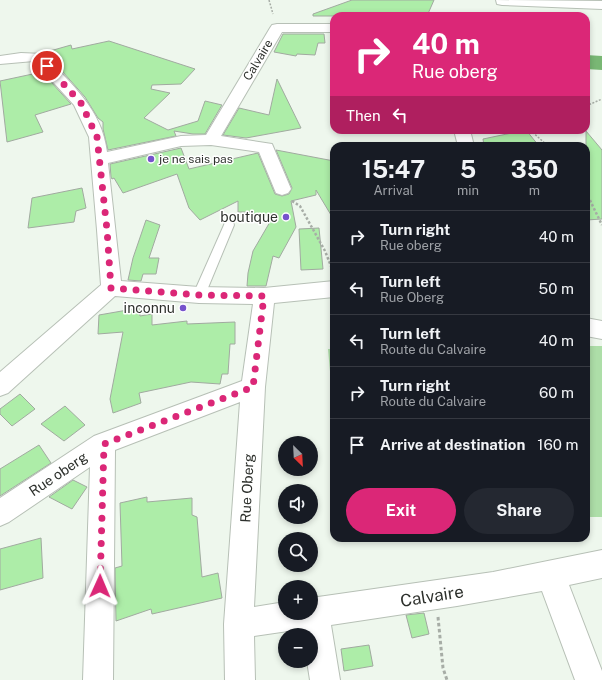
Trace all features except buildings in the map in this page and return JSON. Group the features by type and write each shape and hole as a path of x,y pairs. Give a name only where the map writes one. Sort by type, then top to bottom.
{"street":[{"path":"502,1 602,5"},
{"name":"Calvaire","path":"211,140 277,28 330,28"},
{"path":"0,60 21,57 38,57 81,103 97,137 111,288"},
{"path":"100,159 181,141 211,140 266,148 282,189"},
{"path":"0,386 111,288 199,295 264,296 330,289"},
{"name":"Rue Oberg","path":"240,680 239,624 253,387 264,296"},
{"path":"590,328 602,330"},
{"name":"Rue oberg","path":"0,513 104,444 253,387"},
{"path":"98,680 104,444"},
{"name":"Calvaire","path":"318,612 437,596 551,576 602,564"},
{"path":"551,576 590,680"},
{"name":"Calvaire","path":"239,624 278,618"},
{"path":"313,620 325,680"}],"lane":[{"path":"199,295 229,225"}],"path":[{"path":"269,0 271,7"},
{"path":"590,104 602,99"},
{"path":"534,134 544,142"},
{"path":"282,189 291,201 300,206 325,251 330,263"},
{"path":"590,200 602,225"},
{"path":"437,596 443,668 447,680"}],"green space":[{"path":"590,346 602,346 602,517 590,517"},
{"path":"328,349 330,349 330,371"}],"waterway":[{"path":"590,62 602,63"}],"place":[{"name":"je ne sais pas","path":"151,159"},
{"name":"boutique","path":"286,217"},
{"name":"inconnu","path":"183,308"}],"route":[{"path":"47,66 81,103 97,137 107,230 111,288 199,295 264,296 253,387 104,444 100,586"}]}
